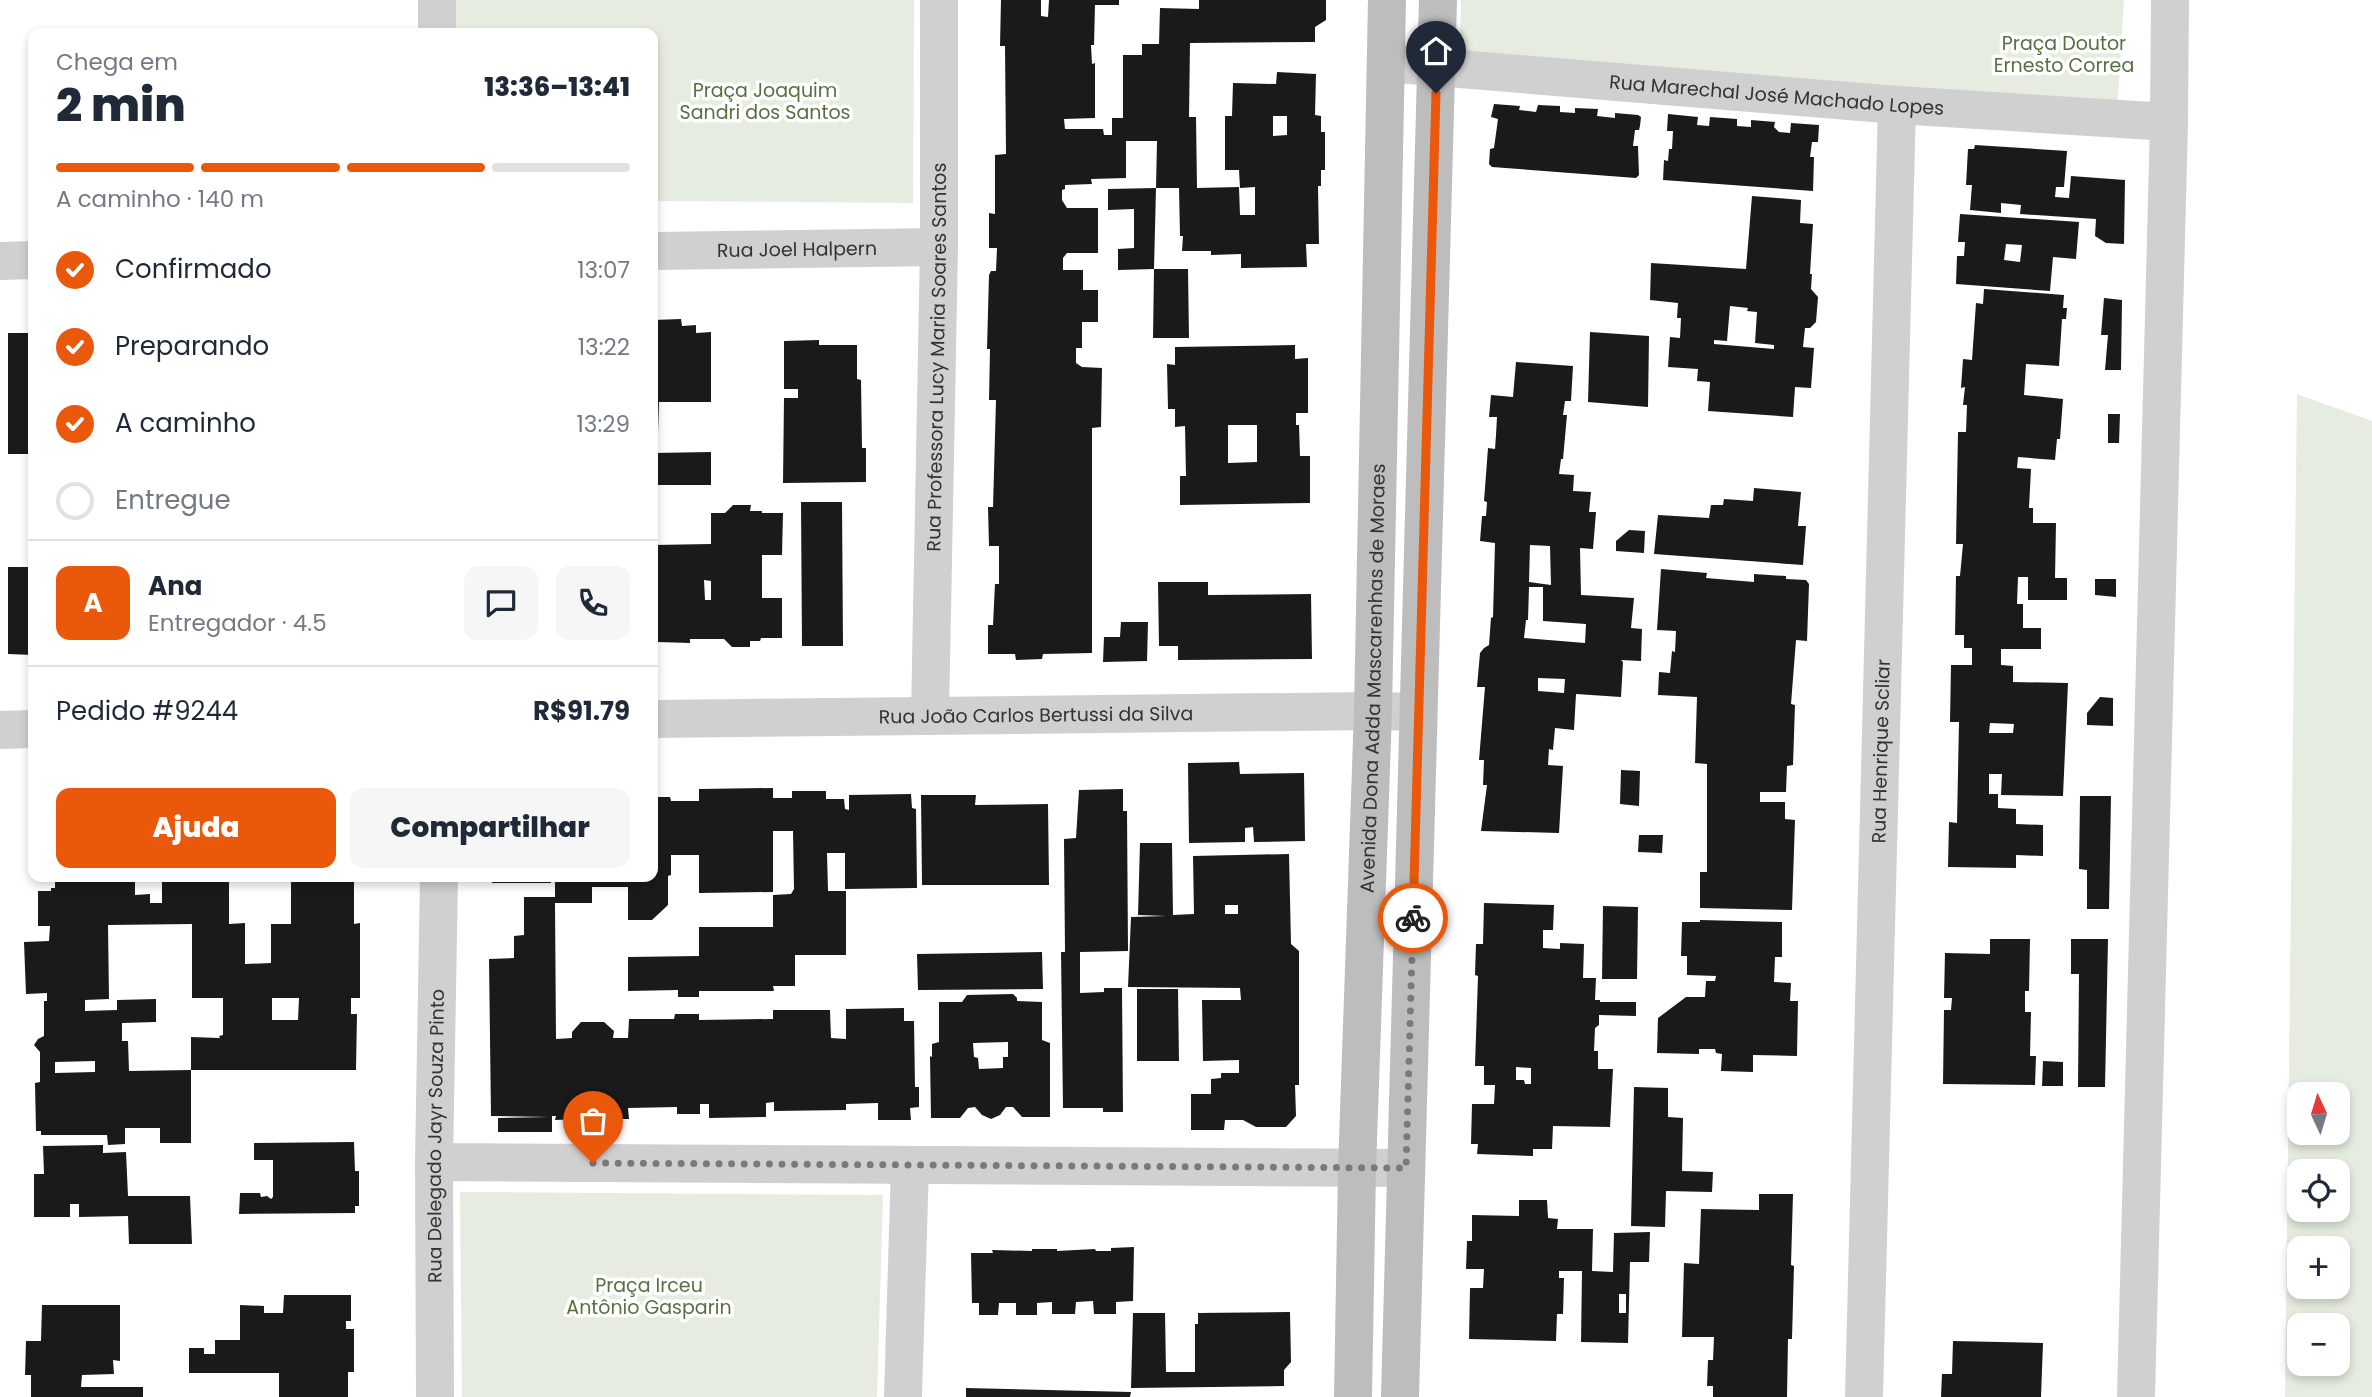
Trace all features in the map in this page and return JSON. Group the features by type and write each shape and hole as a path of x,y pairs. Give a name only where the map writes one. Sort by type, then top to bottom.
{"main road":[{"name":"Avenida Dona Adda Mascarenhas de Moraes","path":"1353,1397 1357,1168 1373,711 1387,0"},
{"path":"1400,1397 1438,0"}],"street":[{"path":"437,0 437,28"},
{"name":"Rua Professora Lucy Maria Soares Santos","path":"930,716 939,247 939,0"},
{"path":"2136,1397 2170,0"},
{"name":"Rua Marechal José Machado Lopes","path":"1386,63 1897,105 2169,122"},
{"name":"Rua Henrique Scliar","path":"1864,1397 1897,105"},
{"name":"Rua Joel Halpern","path":"658,251 939,247"},
{"path":"0,261 28,260"},
{"name":"Rua João Carlos Bertussi da Silva","path":"658,719 1418,712"},
{"path":"0,730 28,729"},
{"name":"Rua Delegado Jayr Souza Pinto","path":"435,1397 434,1162 439,882"},
{"path":"434,1162 1406,1168"},
{"path":"903,1397 910,1166"}],"green space":[{"name":"Praça Joaquim Sandri dos Santos","path":"451,0 914,0 913,203 658,201 658,28 451,28"},
{"name":"Praça Doutor Ernesto Correa","path":"1461,0 2124,0 2117,112 1460,53"},
{"path":"2297,394 2372,421 2372,1397 2285,1397 2287,1222 2350,1222 2350,1159 2288,1159 2288,1145 2350,1145 2350,1082 2289,1082"},
{"name":"Praça Irceu Antônio Gasparin","path":"460,1192 883,1195 877,1397 462,1397"}],"building":[{"path":"1001,0 1041,0 1041,16 1048,17 1049,0 1119,0 1119,5 1095,5 1094,45 1091,45 1092,64 1095,63 1095,118 1064,119 1065,129 1103,129 1104,135 1112,135 1112,118 1123,118 1123,55 1142,55 1142,44 1159,44 1160,8 1199,9 1199,0 1326,0 1326,20 1315,27 1315,42 1190,43 1189,117 1196,117 1197,188 1239,187 1240,215 1255,215 1255,187 1240,188 1239,170 1225,170 1225,116 1232,116 1233,83 1276,84 1277,72 1316,74 1315,115 1321,116 1321,132 1325,132 1325,170 1321,170 1321,186 1318,186 1319,244 1306,244 1307,267 1241,268 1241,254 1211,255 1211,251 1182,251 1179,188 1156,188 1157,141 1126,141 1126,178 1091,179 1092,184 1065,185 1062,190 1062,200 1067,208 1098,208 1098,253 1067,253 1063,258 1063,270 1083,270 1083,290 1098,290 1098,322 1082,322 1082,348 1076,348 1076,363 1082,367 1102,368 1101,427 1092,428 1092,653 1043,654 1042,659 1016,660 1015,654 988,654 988,625 993,625 995,584 999,584 999,546 989,546 988,507 993,507 996,400 989,400 990,349 987,349 989,275 991,271 996,271 997,248 989,248 989,213 995,214 995,155 1006,154 1005,46 1000,46","holes":["1273,116 1287,116 1287,135 1273,136"]},
{"path":"1494,104 1520,106 1519,110 1536,112 1538,105 1560,106 1560,112 1575,113 1575,108 1598,109 1597,116 1615,118 1615,113 1638,115 1641,117 1640,126 1639,130 1635,130 1633,146 1638,146 1639,175 1636,178 1492,167 1489,164 1490,149 1494,148 1498,119 1491,117"},
{"path":"1668,114 1698,117 1697,125 1709,126 1710,117 1737,119 1737,126 1751,127 1751,120 1775,122 1774,127 1779,132 1790,133 1791,123 1819,125 1818,142 1812,142 1810,157 1814,157 1813,191 1663,180 1664,160 1668,161 1669,149 1672,149 1673,131 1667,131"},
{"path":"1975,145 2067,151 2064,187 2056,187 2055,197 2069,198 2071,176 2125,180 2124,244 2106,243 2095,236 2096,219 2020,214 2021,205 2001,203 2001,213 1970,210 1972,185 1966,185 1968,149 1974,149"},
{"path":"1156,188 1154,269 1118,270 1118,249 1134,248 1134,209 1108,210 1108,189"},
{"path":"1752,196 1801,200 1800,223 1813,224 1811,289 1818,297 1816,322 1810,328 1805,328 1803,347 1814,348 1811,388 1795,387 1793,417 1708,411 1710,382 1697,381 1698,369 1668,367 1670,337 1680,338 1681,318 1677,318 1678,303 1650,300 1651,263 1746,269","holes":["1730,306 1748,308 1747,311 1757,312 1755,343 1774,345 1774,349 1714,344 1714,340 1727,341"]},
{"path":"1960,214 2079,222 2076,259 2053,257 2050,291 1956,284 1957,256 1964,256 1965,242 1958,242","holes":["2006,244 2022,245 2020,262 2004,260"]},
{"path":"1154,269 1188,269 1189,338 1153,338"},
{"path":"1984,289 2064,295 2063,308 2067,308 2066,319 2062,319 2059,366 2026,364 2024,395 2063,399 2060,439 2057,439 2055,460 2018,457 2017,468 2031,469 2029,508 2033,508 2033,523 2056,523 2055,578 2067,578 2067,600 2028,600 2028,577 2018,577 2017,604 2023,604 2023,628 2041,628 2041,649 2001,649 2001,665 2013,666 2013,682 2068,683 2063,796 2001,795 2002,774 1989,774 1989,794 1998,794 1998,808 2016,809 2016,824 2043,825 2043,856 2016,855 2016,868 1948,867 1949,822 1957,823 1959,722 1950,722 1951,665 1972,665 1972,648 1964,648 1964,635 1955,635 1956,576 1960,576 1963,544 1956,544 1958,432 1966,432 1967,405 1963,405 1965,387 1961,388 1963,359 1972,360 1976,303 1983,304","holes":["1990,723 2014,724 2013,733 1989,733"]},
{"path":"2104,298 2122,300 2121,370 2105,370 2108,335 2101,335"},
{"path":"681,319 682,326 696,325 696,333 711,332 711,402 658,402 658,320"},
{"path":"1590,332 1649,336 1648,407 1588,402"},
{"path":"8,333 28,333 28,454 8,454"},
{"path":"819,340 819,345 857,345 857,379 861,380 862,448 866,448 866,482 783,483 784,398 798,398 798,389 784,389 784,341"},
{"path":"1295,345 1295,359 1308,358 1308,413 1296,413 1296,425 1299,425 1300,456 1310,456 1310,503 1180,505 1180,476 1186,476 1185,426 1175,427 1175,409 1168,409 1167,364 1175,365 1175,347","holes":["1228,425 1257,425 1257,462 1228,463"]},
{"path":"1516,362 1573,366 1571,401 1565,401 1563,415 1567,415 1559,474 1574,475 1573,491 1591,492 1589,512 1596,512 1593,549 1580,548 1581,595 1634,598 1631,628 1642,629 1641,661 1621,660 1621,697 1576,694 1574,730 1555,728 1553,750 1549,749 1548,765 1563,766 1559,833 1481,831 1487,785 1483,785 1484,760 1479,760 1485,687 1477,687 1480,653 1489,645 1493,617 1495,543 1480,541 1482,516 1486,516 1487,502 1484,501 1488,448 1495,449 1497,417 1489,417 1491,395 1513,397","holes":["1530,545 1550,546 1551,585 1529,582","1529,587 1543,587 1543,621 1586,624 1585,643 1524,638 1528,620","1538,678 1565,679 1564,693 1538,691"]},
{"path":"2108,414 2120,414 2119,443 2108,443"},
{"path":"711,452 711,485 658,485 658,453"},
{"path":"1754,488 1801,492 1798,526 1806,526 1803,565 1654,554 1658,515 1709,518 1711,505 1723,505 1724,499 1753,501"},
{"path":"801,502 842,502 843,646 802,646"},
{"path":"733,505 751,505 750,511 783,513 782,555 762,555 762,598 782,598 782,638 750,641 750,647 732,647 724,639 690,639 690,643 658,642 658,545 711,544 711,513 725,513","holes":["704,580 711,581 711,600 705,600"]},
{"path":"1629,530 1645,531 1644,553 1616,551 1616,541"},
{"path":"8,567 28,567 28,655 8,654"},
{"path":"1661,569 1707,573 1706,578 1754,582 1754,574 1786,576 1786,579 1806,580 1809,584 1807,641 1796,640 1791,704 1795,705 1793,765 1787,766 1786,792 1760,792 1760,802 1785,802 1785,819 1795,820 1792,910 1700,908 1700,872 1707,872 1707,764 1695,763 1697,697 1658,695 1659,672 1670,673 1676,631 1657,630"},
{"path":"2095,579 2116,579 2116,597 2095,595"},
{"path":"1158,582 1208,582 1208,595 1311,594 1312,659 1178,660 1178,646 1159,646"},
{"path":"1121,622 1148,622 1147,661 1103,662 1104,637 1120,637"},
{"path":"2100,697 2113,698 2113,726 2087,725 2087,713"},
{"path":"1239,762 1240,774 1304,773 1305,841 1254,842 1253,827 1245,828 1245,842 1189,843 1188,763"},
{"path":"1621,770 1640,771 1639,806 1620,804"},
{"path":"773,788 773,798 792,798 792,791 826,791 826,799 844,799 845,809 849,810 849,795 911,794 912,808 916,809 917,888 845,889 845,853 827,853 828,891 846,891 846,955 795,955 795,986 773,986 774,991 699,991 699,997 678,997 678,990 628,991 628,957 699,956 699,927 773,927 773,895 791,894 794,889 793,831 773,831 773,892 699,893 699,855 671,855 668,905 652,920 628,920 628,887 592,887 592,903 555,903 556,1039 572,1038 572,1032 581,1022 604,1022 614,1031 613,1038 628,1038 629,1019 674,1019 675,1014 699,1014 699,1020 773,1019 773,1010 830,1010 831,1038 846,1039 846,1009 904,1008 904,1021 914,1021 915,1087 919,1087 919,1107 910,1108 911,1120 878,1120 878,1103 846,1104 846,1110 774,1111 774,1102 766,1103 766,1117 709,1118 709,1104 700,1104 700,1114 677,1114 677,1107 628,1108 629,1119 603,1119 603,1115 591,1114 580,1115 580,1119 555,1120 556,1116 552,1116 552,1132 498,1132 498,1118 549,1117 491,1116 489,959 514,958 514,936 524,935 524,897 555,897 555,882 658,882 658,797 670,797 671,801 699,801 699,789"},
{"path":"1123,789 1123,811 1127,811 1128,951 1080,952 1080,993 1104,992 1104,988 1122,988 1123,1112 1103,1112 1103,1108 1063,1108 1061,952 1065,952 1064,839 1076,838 1079,790"},
{"path":"921,795 976,795 975,805 1048,804 1049,885 922,885"},
{"path":"2080,796 2111,796 2109,909 2087,909 2087,870 2079,869"},
{"path":"1639,835 1663,835 1662,853 1638,852"},
{"path":"1140,843 1172,843 1173,915 1194,914 1193,856 1289,854 1291,944 1299,951 1299,1085 1295,1085 1296,1116 1286,1127 1256,1127 1243,1120 1225,1120 1224,1130 1191,1130 1191,1094 1211,1094 1211,1079 1221,1078 1221,1073 1239,1073 1239,1060 1203,1061 1202,1000 1241,1000 1240,988 1128,987 1131,917 1166,916 1138,915","holes":["1225,905 1238,905 1238,914 1225,914"]},
{"path":"55,882 135,882 135,895 150,894 150,903 162,903 162,882 229,882 229,924 245,923 245,964 271,963 271,924 291,924 291,882 354,882 354,924 360,923 360,998 351,998 351,1014 357,1014 356,1070 191,1070 191,1143 160,1143 160,1128 125,1128 125,1144 108,1145 107,1135 41,1135 41,1131 36,1131 35,1083 40,1082 40,1052 34,1045 44,1036 44,1001 47,1001 47,993 26,994 24,942 49,941 50,926 38,926 38,891 51,891 51,888 55,888","holes":["192,924 192,998 223,998 223,1035 219,1036 220,1038 191,1037 191,1070 129,1071 128,1041 122,1041 122,1023 156,1022 156,999 117,1000 117,1010 85,1011 85,1000 109,999 108,925","272,998 299,998 298,1020 272,1020","95,1061 95,1072 55,1073 55,1062"]},
{"path":"492,882 551,882 551,883"},
{"path":"1484,903 1554,905 1553,930 1543,930 1543,948 1560,949 1560,943 1584,944 1583,978 1596,978 1595,1000 1636,1002 1636,1016 1599,1015 1599,1025 1595,1028 1594,1051 1598,1051 1598,1069 1613,1069 1610,1127 1553,1126 1552,1149 1533,1149 1533,1156 1477,1154 1478,1144 1471,1144 1472,1104 1494,1104 1495,1085 1484,1085 1484,1066 1475,1066 1478,976 1475,975 1476,944 1483,944","holes":["1516,1067 1531,1068 1531,1084 1516,1080"]},
{"path":"1603,906 1638,907 1637,979 1602,979"},
{"path":"1682,922 1782,922 1782,957 1775,957 1774,982 1791,983 1790,1001 1798,1001 1797,1056 1753,1055 1753,1072 1721,1071 1722,1054 1716,1053 1715,1049 1699,1049 1699,1054 1657,1053 1658,1018 1686,997 1705,997 1706,981 1715,981 1716,976 1687,975 1687,956 1681,956"},
{"path":"1990,939 2030,939 2029,991 2025,991 2025,1012 2031,1012 2030,1056 2036,1056 2035,1085 1943,1084 1944,1010 1951,1010 1952,998 1944,998 1945,953 1990,954"},
{"path":"2071,939 2108,939 2105,1087 2078,1087 2079,974 2071,974"},
{"path":"1042,952 1043,989 918,990 917,954"},
{"path":"1137,989 1178,989 1179,1061 1137,1061"},
{"path":"1013,994 1017,1001 1042,1002 1042,1040 1050,1043 1050,1117 1022,1117 1013,1107 1006,1107 1000,1115 991,1119 982,1115 975,1107 968,1108 960,1118 931,1118 930,1056 932,1057 932,1044 939,1042 939,1002 962,1002 967,995","holes":["1008,1042 1008,1057 1003,1057 1003,1068 979,1069 978,1058 974,1057 973,1043"]},
{"path":"2043,1061 2063,1062 2063,1086 2042,1086"},
{"path":"1634,1087 1668,1088 1668,1117 1683,1118 1682,1171 1713,1172 1712,1192 1666,1191 1665,1227 1631,1226"},
{"path":"354,1142 355,1171 359,1171 359,1206 355,1206 355,1213 239,1214 240,1193 260,1193 261,1197 273,1197 273,1160 254,1160 254,1143"},
{"path":"103,1145 103,1153 126,1152 128,1196 190,1196 192,1244 129,1244 128,1216 79,1217 79,1204 70,1204 70,1217 34,1217 34,1174 44,1174 43,1146"},
{"path":"1759,1194 1793,1194 1792,1339 1788,1339 1787,1397 1713,1397 1713,1386 1707,1386 1708,1360 1713,1360 1714,1337 1682,1337 1684,1263 1699,1264 1701,1209 1759,1210"},
{"path":"1519,1200 1547,1200 1548,1218 1558,1219 1557,1229 1593,1229 1592,1271 1613,1272 1614,1233 1650,1232 1649,1262 1630,1262 1628,1343 1581,1342 1582,1271 1559,1271 1559,1278 1564,1278 1563,1314 1557,1314 1556,1341 1469,1339 1470,1288 1483,1288 1484,1269 1466,1269 1467,1241 1472,1241 1472,1215 1519,1216","holes":["1619,1294 1626,1294 1626,1313 1619,1313"]},
{"path":"1134,1247 1133,1301 1116,1302 1116,1314 1094,1314 1093,1301 1076,1302 1075,1314 1052,1314 1052,1302 1037,1303 1037,1315 1016,1315 1016,1303 999,1303 998,1315 979,1315 979,1303 972,1303 971,1253 1032,1249 1111,1251 1111,1248"},
{"path":"284,1295 351,1295 351,1321 346,1321 346,1329 354,1329 354,1372 348,1372 348,1397 279,1397 279,1373 189,1373 189,1348 204,1348 204,1354 215,1354 215,1340 240,1340 240,1305 264,1306 264,1313 283,1313"},
{"path":"42,1305 120,1305 120,1361 113,1360 114,1374 82,1375 81,1387 143,1387 143,1397 31,1397 31,1375 25,1375 26,1341 41,1341"},
{"path":"1290,1312 1291,1362 1284,1370 1284,1386 1131,1388 1133,1313 1165,1313 1166,1372 1195,1372 1195,1324 1198,1324 1198,1313"},
{"path":"1953,1341 2043,1343 2041,1397 1941,1397 1942,1374 1952,1374"},
{"path":"966,1388 1131,1392 1130,1397 966,1397"}],"way so far":[{"path":"593,1163 1406,1168 1413,918"}],"route":[{"path":"1413,918 1436,93"}]}
